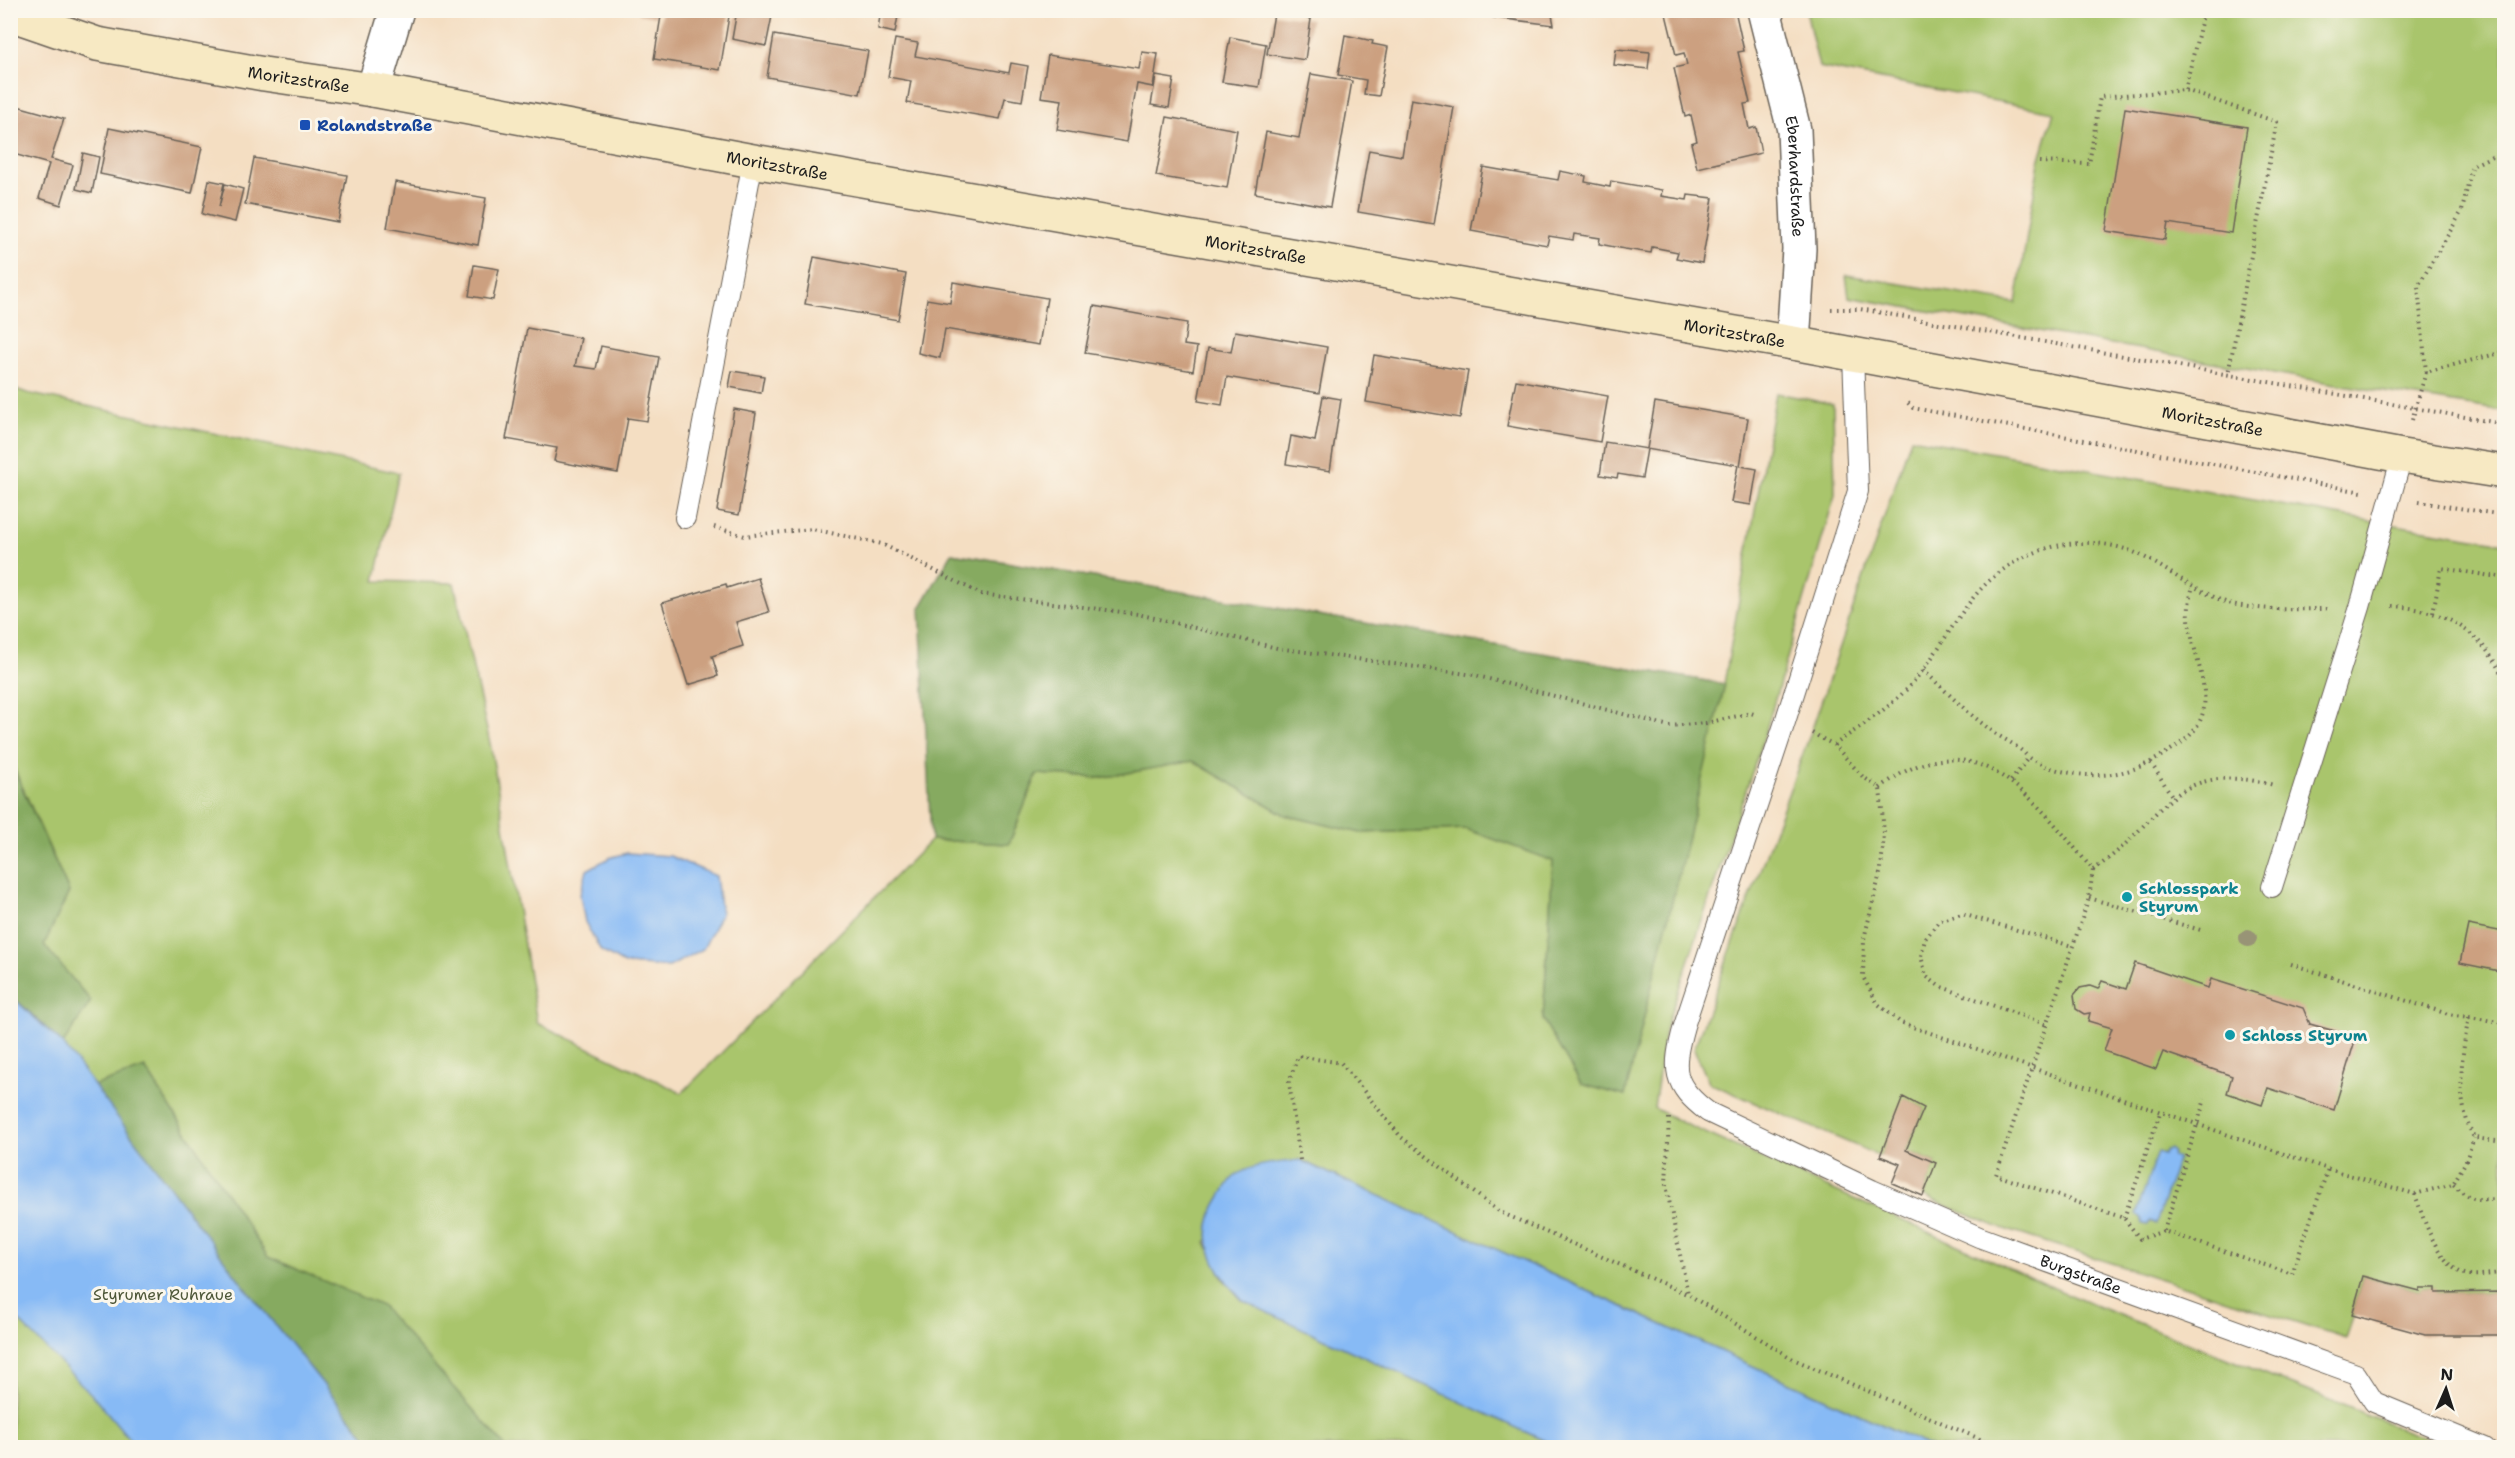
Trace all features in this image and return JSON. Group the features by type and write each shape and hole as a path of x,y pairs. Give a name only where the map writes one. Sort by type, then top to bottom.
{"main road":[{"name":"Moritzstraße","path":"10,14 97,44 264,74 373,90 753,161 1792,343 2402,456 2505,472"}],"street":[{"path":"373,90 397,10"},
{"name":"Eberhardstraße","path":"1764,10 1794,130 1799,249 1792,343"}],"lane":[{"path":"685,518 753,161"},
{"path":"1681,1087 1677,1050 1684,1026 1785,722 1858,491 1853,355"},
{"path":"2272,887 2300,791 2360,607 2402,456"},
{"name":"Burgstraße","path":"1681,1087 1708,1112 1883,1194 1979,1237 2356,1374 2374,1402 2485,1448"}],"path":[{"path":"2185,90 2204,10"},
{"path":"2039,162 2089,164 2100,97 2185,90 2277,122 2228,374"},
{"path":"2402,456 2426,372 2418,286 2462,211 2472,165 2505,150"},
{"path":"1795,308 1860,309 2505,424"},
{"path":"2426,372 2505,352"},
{"path":"685,518 745,536 812,529 882,544 981,594 1138,615 1277,648 1474,675 1669,726 1706,723 1751,713 1785,722 1810,732 1834,746 1863,777 1880,788"},
{"path":"1834,746 1891,703 1923,669 1973,597 1997,575 2023,558 2048,546 2078,542 2104,543 2132,552 2231,604 2284,609 2405,607 2433,613 2449,619 2468,631 2486,647 2505,680"},
{"path":"2433,613 2441,568 2505,578"},
{"path":"1923,669 1990,730 2022,751 2028,758 2060,771 2094,776 2130,771 2151,763 2182,743 2197,728 2204,710 2203,685 2189,619 2193,586"},
{"path":"2011,781 2028,758"},
{"path":"1880,788 1904,772 1932,760 1973,762 2011,781 2043,811 2093,870"},
{"path":"2151,763 2172,796"},
{"path":"2300,791 2242,778 2210,779 2190,785 2172,796 2112,857 2093,870 2089,898 1996,1175 2124,1218 2140,1239 2164,1231 2292,1274 2328,1169"},
{"path":"1880,788 1884,833 1881,869 1864,939 1863,977 1878,1004 1901,1023 2328,1169 2415,1194 2453,1184 2465,1163 2474,1138 2464,1114 2462,1055 2469,1017"},
{"path":"2089,898 2204,932"},
{"path":"2045,1024 1939,986 1926,976 1921,956 1925,939 1939,921 1962,914 2072,946"},
{"path":"2291,964 2448,1014 2505,1023"},
{"path":"1300,1160 1289,1082 1298,1056 1341,1063 1401,1137 1500,1212 1689,1295 1793,1359 2001,1448"},
{"path":"1681,1087 1669,1116 1666,1185 1689,1295"},
{"path":"2164,1231 2205,1099"},
{"path":"2124,1218 2160,1113"},
{"path":"2474,1138 2505,1142"},
{"path":"2453,1184 2465,1197 2505,1199"},
{"path":"2415,1194 2424,1221 2448,1263 2464,1274 2505,1273"}],"green space":[{"path":"1806,11 2504,11 2504,411 2330,383 1849,297 1846,275 2016,303 2039,162 2054,112 1819,67"},
{"name":"Styrumer Ruhraue","path":"10,387 27,393 399,473 375,581 454,583 491,748 537,1023 682,1093 931,840 1009,844 1037,774 1100,778 1193,761 1285,815 1361,833 1466,829 1553,861 1543,1020 1702,770 952,553 1724,684 1776,393 1833,404 1835,495 1764,737 1665,1030 1654,1108 2072,1296 2447,1447 1931,1447 1300,1160 1206,1242 1223,1279 1243,1301 1558,1447 11,1447 11,837 62,906 69,892 11,761"},
{"name":"Schlosspark Styrum","path":"1911,438 2504,543 2504,1292 2436,1293 2435,1288 2421,1288 2420,1291 2363,1276 2346,1338 1995,1226 1923,1196 1936,1163 1906,1150 1924,1108 1904,1098 1880,1156 1709,1083 1694,1049 1811,732"},
{"path":"952,553 1725,684 1625,1096 1581,1084 1543,1020 1553,861 1466,829 1361,833 1285,815 1193,761 1100,778 1037,774 1009,844 931,840 920,608"},
{"path":"10,761 69,892 44,945 91,1001 63,1044 11,995"},
{"path":"145,1068 268,1257 382,1306 506,1447 374,1447 243,1285 93,1086"}],"water":[{"path":"627,853 670,856 716,876 721,914 703,949 669,967 624,964 601,951 585,922 580,895 587,870 609,858"},
{"path":"10,995 63,1044 243,1285 374,1447 136,1447 96,1399 11,1313"},
{"path":"2170,1149 2172,1156 2178,1158 2156,1224 2150,1221 2148,1225 2143,1224 2141,1217 2136,1215 2157,1152 2163,1154"},
{"path":"1300,1160 1931,1447 1558,1447 1243,1301 1232,1289 1216,1265 1211,1252 1208,1239 1213,1211 1230,1181 1241,1172 1266,1164"}],"building":[{"path":"639,10 656,10 655,17 638,14"},
{"path":"662,10 730,10 720,70 654,59"},
{"path":"737,10 773,11 766,46 732,39"},
{"path":"881,10 899,10 895,33 878,29"},
{"path":"1490,10 1551,10 1554,25 1490,17"},
{"path":"1665,10 1735,10 1744,51 1738,52 1750,103 1744,104 1749,129 1756,127 1761,153 1697,168 1691,143 1697,141 1691,115 1685,117 1674,68 1687,65 1684,53 1676,55"},
{"path":"1274,14 1311,19 1305,60 1267,54"},
{"path":"774,35 868,51 860,94 767,77"},
{"path":"1345,35 1388,47 1379,96 1364,94 1366,80 1338,75"},
{"path":"1230,37 1266,44 1259,87 1222,82"},
{"path":"895,39 918,43 915,56 1009,73 1011,63 1028,66 1022,101 1005,98 1000,119 907,103 911,81 888,77"},
{"path":"1616,49 1650,52 1648,69 1614,65"},
{"path":"1142,52 1158,54 1153,87 1137,84 1127,142 1057,130 1062,100 1041,97 1048,55 1139,69"},
{"path":"1311,74 1352,81 1330,207 1255,193 1266,132 1299,138"},
{"path":"1156,76 1174,79 1169,108 1151,105"},
{"path":"1411,99 1454,107 1434,225 1358,212 1369,150 1402,156"},
{"path":"10,104 64,119 51,159 73,165 61,205 39,198 49,164 10,153"},
{"path":"2125,108 2247,127 2231,233 2168,223 2165,240 2106,231"},
{"path":"1167,117 1237,130 1227,188 1156,176"},
{"path":"109,128 202,147 192,193 100,174"},
{"path":"83,153 99,157 92,193 76,189"},
{"path":"254,158 347,175 338,222 245,204"},
{"path":"1483,167 1558,180 1560,171 1586,176 1585,182 1610,187 1611,181 1662,190 1661,196 1687,200 1688,195 1713,198 1702,263 1676,258 1678,252 1652,247 1651,253 1625,249 1599,244 1600,238 1574,234 1573,240 1549,236 1547,245 1471,231"},
{"path":"209,180 224,183 219,207 225,184 243,189 235,222 202,214"},
{"path":"395,182 486,198 478,245 387,228"},
{"path":"814,257 906,274 898,320 805,304"},
{"path":"474,265 499,269 493,300 469,296"},
{"path":"953,282 1047,298 1039,345 945,329 940,358 918,353 927,299 950,303"},
{"path":"1094,306 1187,323 1184,345 1197,347 1193,371 1085,353"},
{"path":"527,328 581,338 575,366 596,369 601,346 659,357 647,421 628,418 618,473 554,461 557,448 506,439"},
{"path":"1235,331 1327,347 1319,393 1227,377 1222,405 1198,401 1208,348 1231,352"},
{"path":"1374,355 1468,371 1460,418 1366,402"},
{"path":"732,371 764,376 761,393 729,387"},
{"path":"1516,380 1608,396 1600,442 1507,426"},
{"path":"1323,396 1341,399 1330,471 1286,464 1291,436 1315,441"},
{"path":"1655,402 1748,418 1740,466 1757,469 1751,505 1731,502 1738,465 1647,449"},
{"path":"734,409 756,413 739,515 717,511"},
{"path":"1605,442 1647,449 1642,478 1618,474 1617,478 1600,475"},
{"path":"758,578 769,612 736,622 743,646 712,656 718,676 688,685 662,603 726,584 727,588"},
{"path":"2468,925 2504,932 2504,972 2460,963"},
{"name":"Schloss Styrum","path":"2135,963 2208,988 2211,979 2303,1008 2310,1024 2356,1037 2334,1110 2268,1088 2262,1105 2227,1093 2232,1076 2163,1052 2156,1069 2104,1051 2112,1028 2088,1021 2090,1013 2084,1014 2076,1009 2074,995 2080,988 2090,986 2098,989 2102,981 2126,989"},
{"path":"1903,1097 1924,1108 1906,1150 1936,1163 1923,1196 1892,1183 1900,1164 1880,1156"},
{"path":"2363,1276 2420,1291 2420,1288 2436,1288 2436,1293 2504,1292 2504,1335 2425,1335 2352,1315"}],"place":[{"name":"Rolandstraße","path":"305,125"},
{"name":"Schlosspark Styrum","path":"2127,897"},
{"name":"Schloss Styrum","path":"2230,1035"}]}
